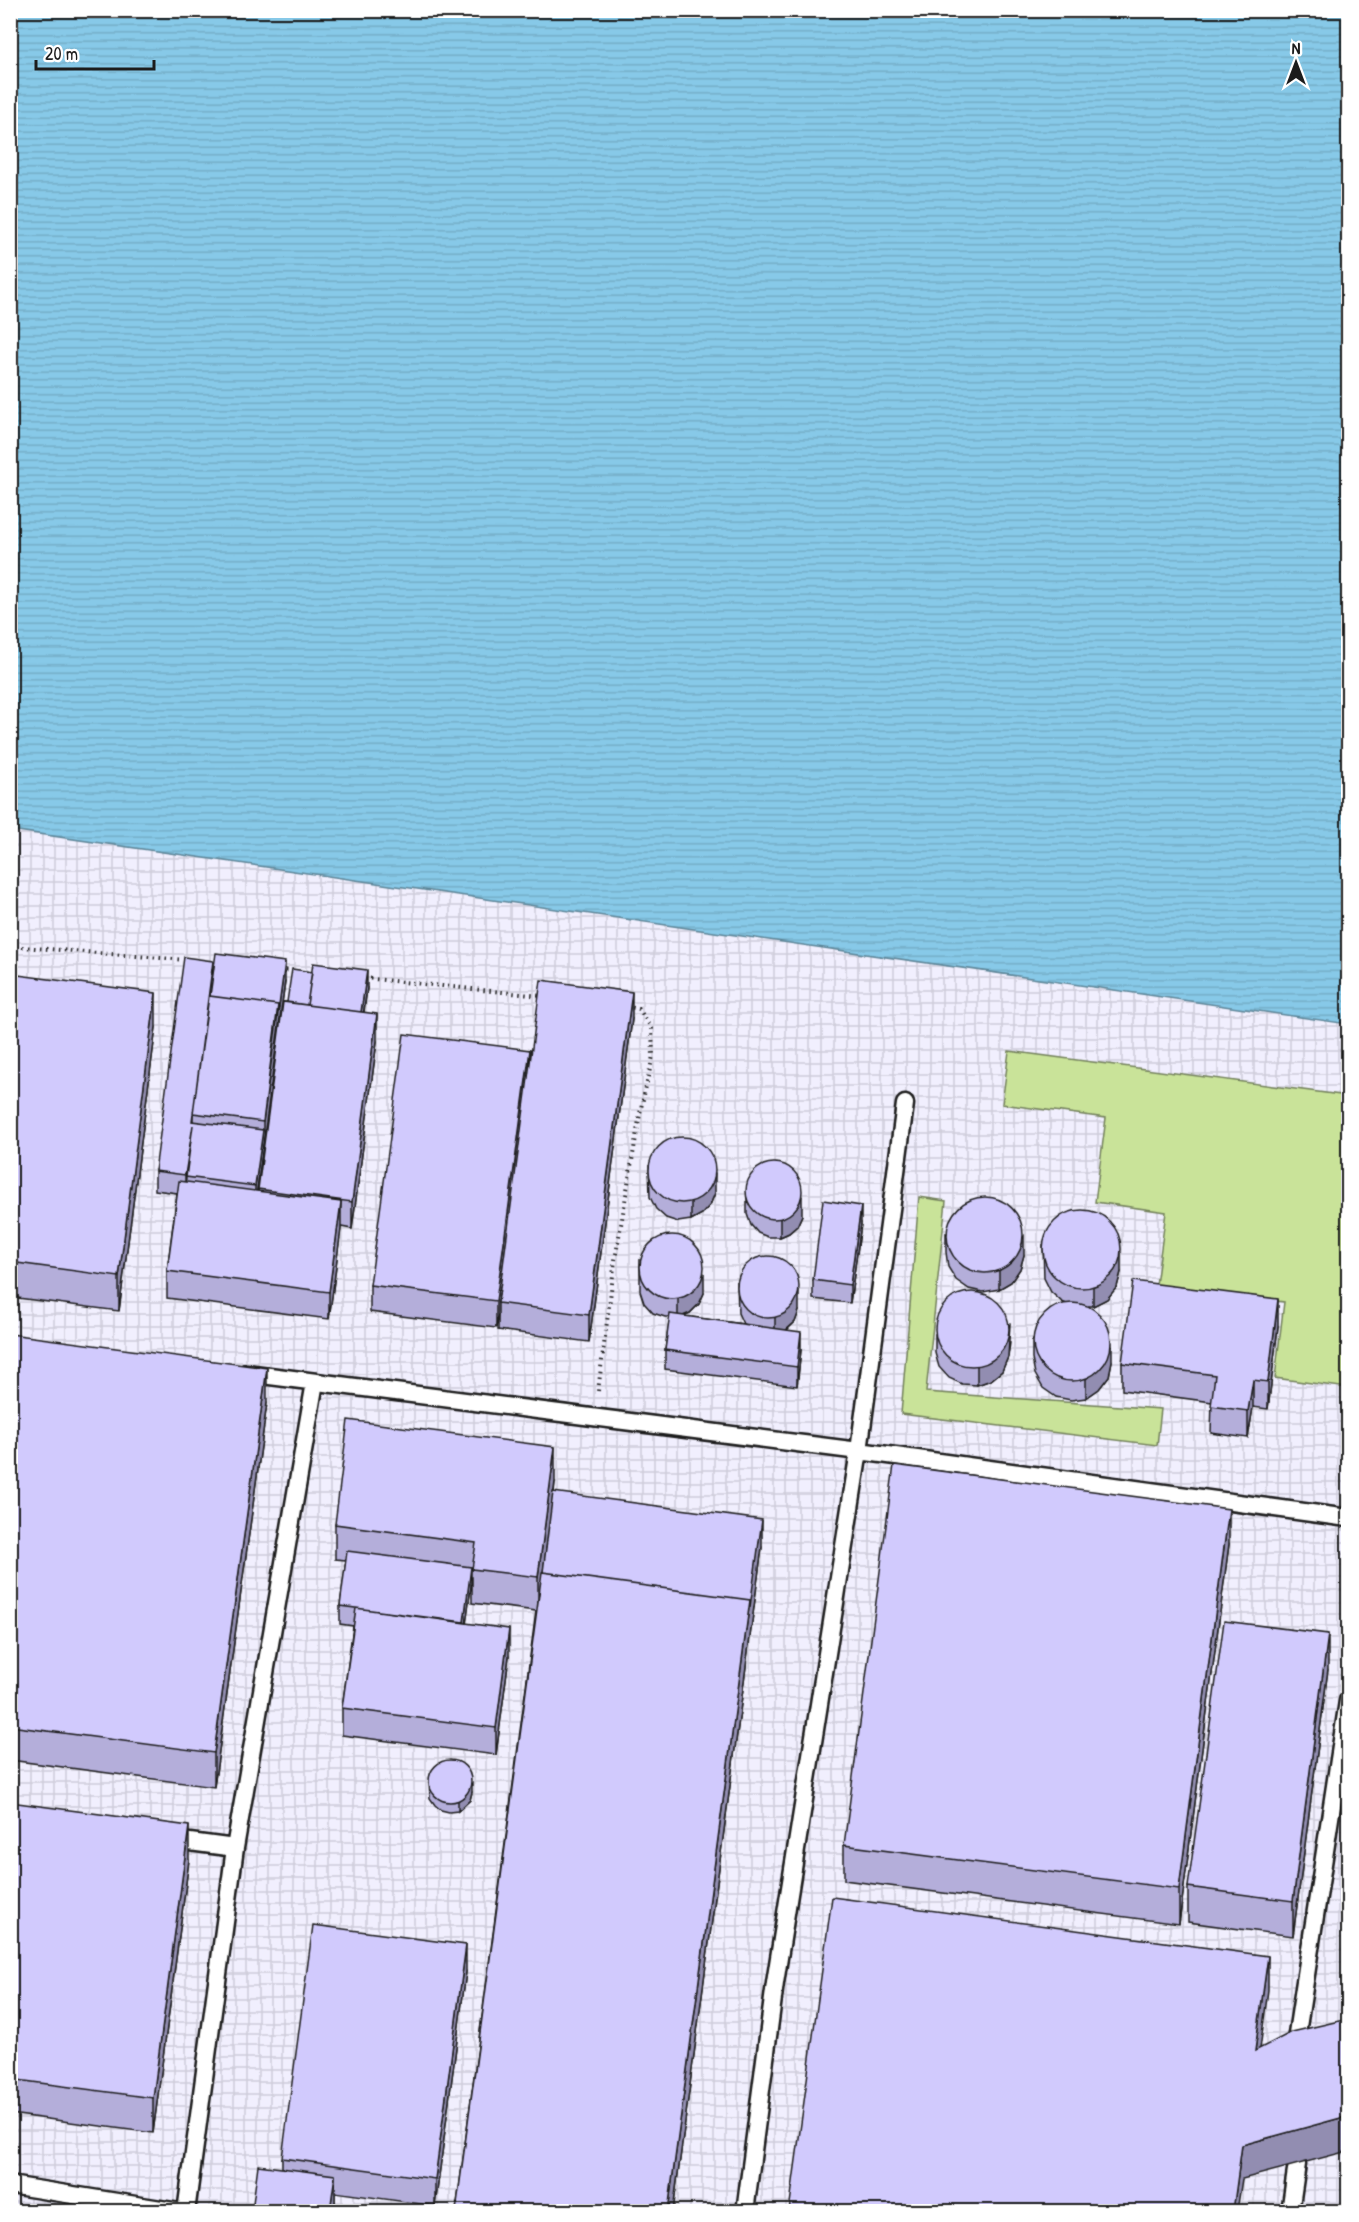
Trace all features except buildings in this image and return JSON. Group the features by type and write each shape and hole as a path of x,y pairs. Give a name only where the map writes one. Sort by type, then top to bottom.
{"lane":[{"path":"745,2211 775,1983 859,1451 905,1104"},
{"path":"235,1372 859,1451 1348,1518"},
{"path":"186,2211 235,1848 315,1382"},
{"path":"1292,2066 1348,1701"},
{"path":"152,1837 235,1848"},
{"path":"1290,2211 1297,2164"},
{"path":"10,2185 180,2211"}],"path":[{"path":"10,946 187,960"},
{"path":"270,968 305,972"},
{"path":"353,977 547,997"},
{"path":"594,1419 615,1260 641,1108 653,1056 652,1029 639,1009 628,1007"}],"shaded area":[{"path":"11,830 1348,1024 1348,2211 11,2212"}],"green space":[{"path":"1009,1051 1348,1096 1348,1388 1275,1378 1284,1302 1156,1285 1166,1212 1095,1202 1106,1118 1002,1104"},
{"path":"919,1197 946,1201 926,1392 1161,1409 1157,1445 901,1414"}],"water":[{"path":"11,10 1348,11 1348,1024 11,830"}]}
